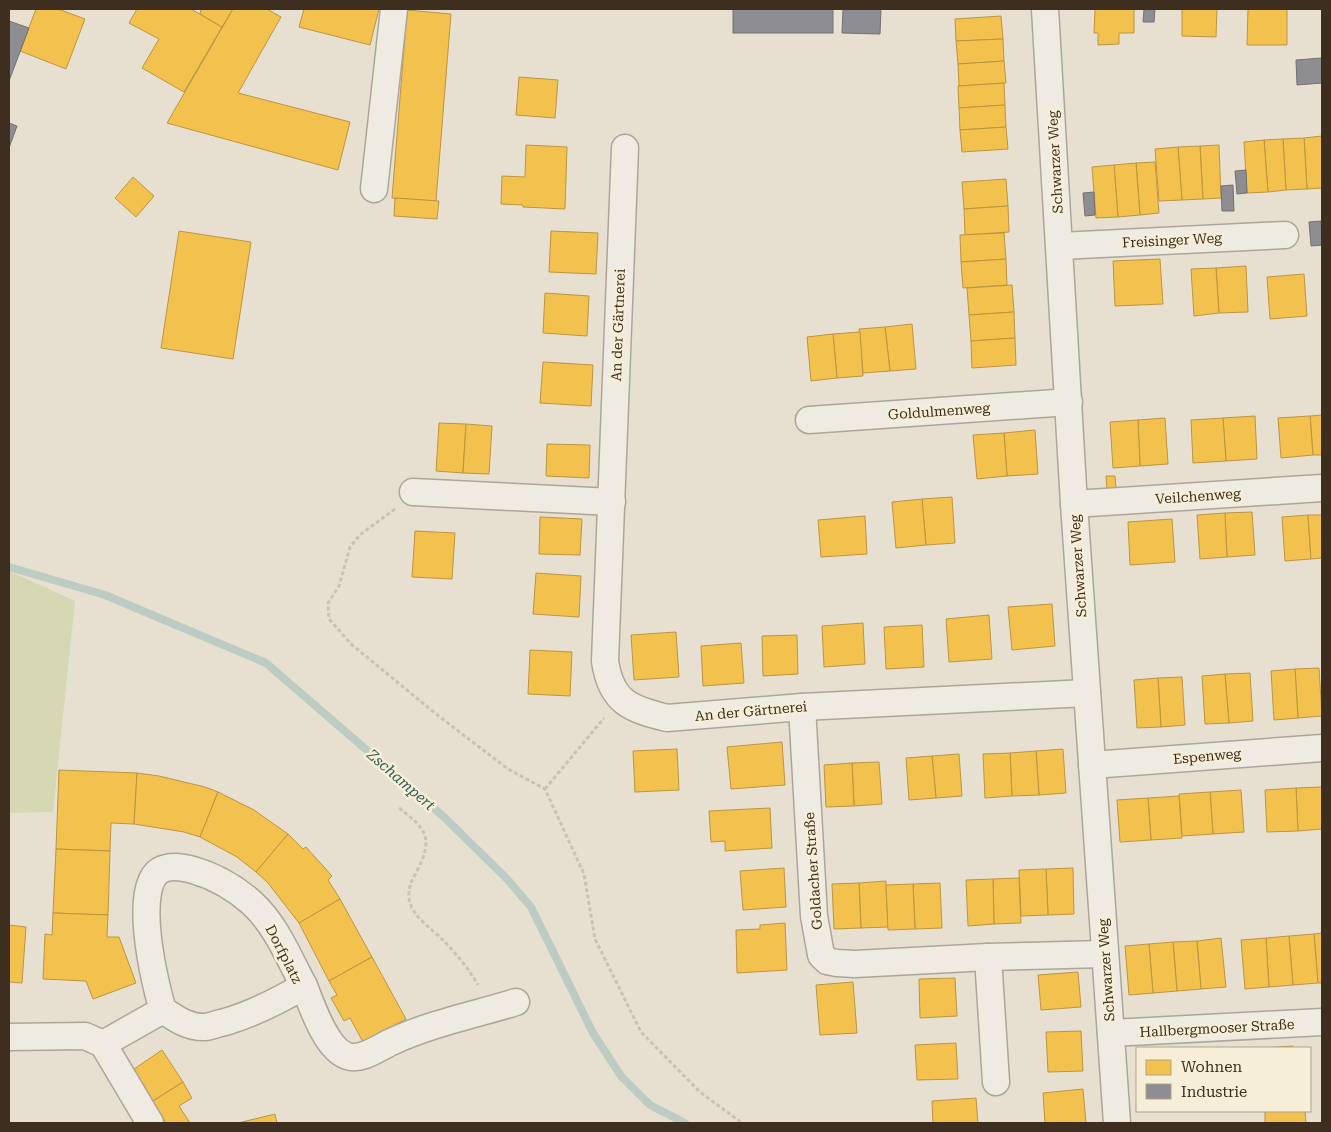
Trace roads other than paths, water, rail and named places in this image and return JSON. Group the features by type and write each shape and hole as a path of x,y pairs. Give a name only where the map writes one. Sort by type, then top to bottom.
{"street":[{"path":"374,189 394,9"},
{"name":"Schwarzer Weg","path":"1045,9 1074,504 1117,1123"},
{"name":"An der Gärtnerei","path":"625,148 605,661 607,678 612,689 620,698 633,707 646,713 667,718 802,707 1087,693"},
{"name":"Freisinger Weg","path":"1060,246 1285,235"},
{"name":"Goldulmenweg","path":"809,420 1069,402"},
{"name":"Veilchenweg","path":"1074,504 1322,488"},
{"path":"413,492 612,502"},
{"name":"Goldacher Straße","path":"802,707 814,916 821,955 827,961 855,964 988,957 1105,954"},
{"name":"Espenweg","path":"1092,765 1322,748"},
{"name":"Dorfplatz","path":"180,866 207,874 232,888 253,904 275,930 304,986 275,1003 243,1017 206,1027 190,1025 177,1020 163,1010 148,946 146,906 152,880 162,869 180,866"},
{"path":"988,957 996,1082"},
{"path":"304,986 321,1026 335,1049 347,1056 360,1057 406,1035 504,1006"},
{"path":"103,1044 163,1010"},
{"name":"Hallbergmooser Straße","path":"1111,1033 1322,1022"},
{"path":"9,1038 85,1036 103,1044 150,1123"}],"waterway":[{"name":"Zschampert","path":"9,567 105,595 266,663 444,817 508,880 531,907 593,1033 621,1076 650,1105 685,1123"}]}
